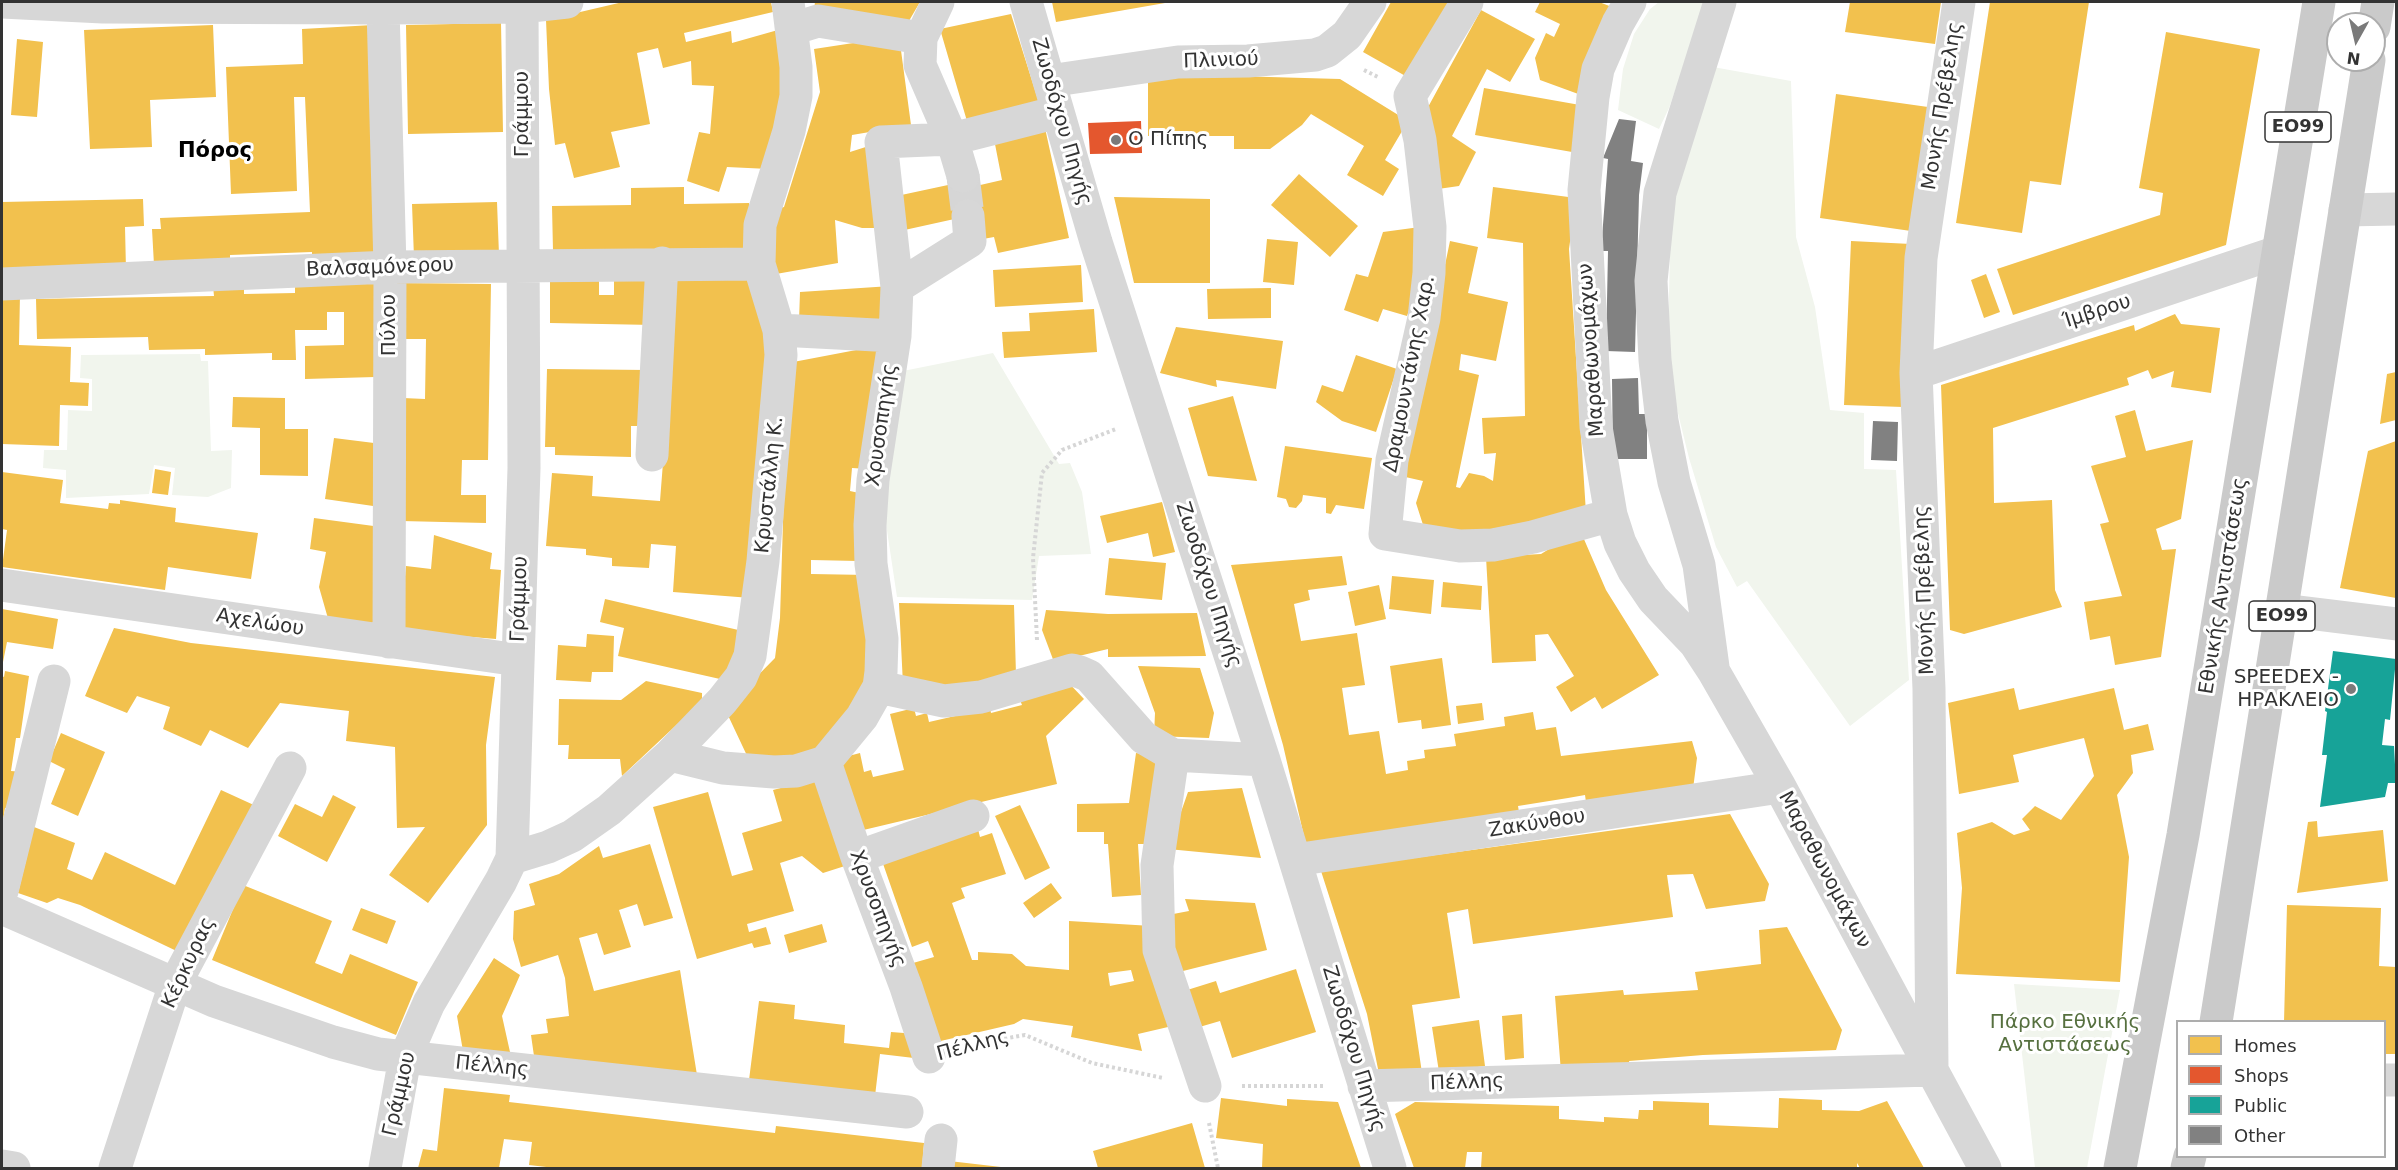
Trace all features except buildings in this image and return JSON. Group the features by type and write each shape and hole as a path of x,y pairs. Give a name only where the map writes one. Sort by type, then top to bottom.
{"main road":[{"name":"Εθνικής Αντιστάσεως","path":"2120,1168 2181,846 2319,2"},
{"name":"ΕΟ99","path":"2216,1020 2367,72"}],"street":[{"path":"2,2 383,8 567,2"},
{"path":"938,2 921,38 922,72 952,139 963,176"},
{"name":"Ζωοδόχου Πηγής","path":"1026,2 1096,242 1264,760 1390,1168"},
{"path":"1327,51 1347,35 1370,2"},
{"path":"1410,96 1467,2"},
{"name":"Μαραθωνομάχων","path":"1630,2 1613,33 1598,69 1584,190 1596,428 1601,469 1611,515 1620,543 1634,572 1659,606 1695,643 1714,672 1780,787 1932,1070"},
{"name":"Μαραθωνομάχων","path":"1714,672 1699,565 1674,482 1662,421 1655,360 1651,281 1660,193 1720,2"},
{"name":"Μονής Πρέβελης","path":"1959,2 1921,258 1916,373 1929,688 1932,1070 1985,1168"},
{"name":"Γράμμου","path":"385,1168 405,1058 429,1003 501,881 512,858 524,468 522,4"},
{"name":"Πύλου","path":"383,8 390,267 389,642"},
{"path":"790,15 921,38"},
{"name":"Κρυστάλλη Κ.","path":"512,858 548,847 572,836 609,810 670,755 734,685 750,656 763,561 780,388 779,330 759,264 760,225 789,131 796,96 790,15"},
{"name":"Πλινιού","path":"1048,81 1178,62 1281,59 1327,51"},
{"name":"Δραμουντάνης Χαρ.","path":"1410,96 1420,140 1428,202 1430,273 1424,318 1394,449 1385,534 1460,546 1492,545 1533,537 1611,515"},
{"name":"Χρυσοπηγής","path":"929,1057 825,762 862,717 879,687 882,639 871,564 870,525 873,480 895,336 897,287 881,142 952,139 1058,112"},
{"path":"2345,210 2397,209"},
{"path":"897,287 970,241 968,216"},
{"name":"Ίμβρου","path":"1916,373 2278,252"},
{"path":"652,455 662,263"},
{"name":"Βαλσαμόνερου","path":"2,284 390,267 524,264 759,264"},
{"path":"779,330 895,336"},
{"name":"Αχελώου","path":"2,585 518,660"},
{"path":"2283,610 2397,624"},
{"path":"879,687 944,701 981,697 1072,670 1089,676 1144,738 1173,754 1264,760"},
{"path":"2,891 54,681"},
{"path":"1173,754 1157,865 1159,950 1205,1086"},
{"path":"670,755 723,768 774,772 796,771 825,762"},
{"name":"Κέρκυρας","path":"115,1168 175,984 290,768"},
{"name":"Ζακύνθου","path":"1294,860 1780,787"},
{"path":"857,857 973,816"},
{"name":"Πέλλης","path":"2,908 223,1004 333,1042 405,1058 908,1112"},
{"name":"Πέλλης","path":"1364,1086 1932,1070"},
{"path":"2,1166 14,1168"}],"path":[{"path":"1327,51 1410,96"},
{"path":"1038,680 1033,558 1042,473 1062,450 1152,414"},
{"name":"Πέλλης","path":"929,1057 952,1048 1025,1035 1092,1063 1205,1086 1364,1086"},
{"path":"1205,1086 1211,1137 1218,1168"}],"green space":[{"path":"1659,2 1706,2 1669,108 1659,129 1618,110 1623,69 1634,34 1650,9"},
{"path":"1713,67 1791,81 1796,237 1815,307 1830,410 1864,413 1864,469 1896,470 1909,680 1850,726 1747,581 1737,587 1716,547 1689,458 1672,389 1668,344 1671,204"},
{"path":"993,353 1059,464 1070,463 1082,492 1091,554 1039,556 1032,600 897,597 883,504 903,371"},
{"path":"200,354 201,361 208,361 211,451 232,450 231,488 208,497 172,495 175,468 154,465 149,494 66,498 66,470 43,468 44,450 67,450 68,410 92,411 92,379 80,378 81,355"},
{"name":"Πάρκο Εθνικής Αντιστάσεως","path":"2014,984 2120,990 2087,1168 2035,1168"}],"tunnel":[{"path":"963,176 968,216"}],"place":[{"name":"Ο Πίπης","path":"1116,140"},
{"name":"SPEEDEX - ΗΡΑΚΛΕΙΟ","path":"2351,689"}],"district":[{"name":"Πόρος","path":"215,152"}]}
